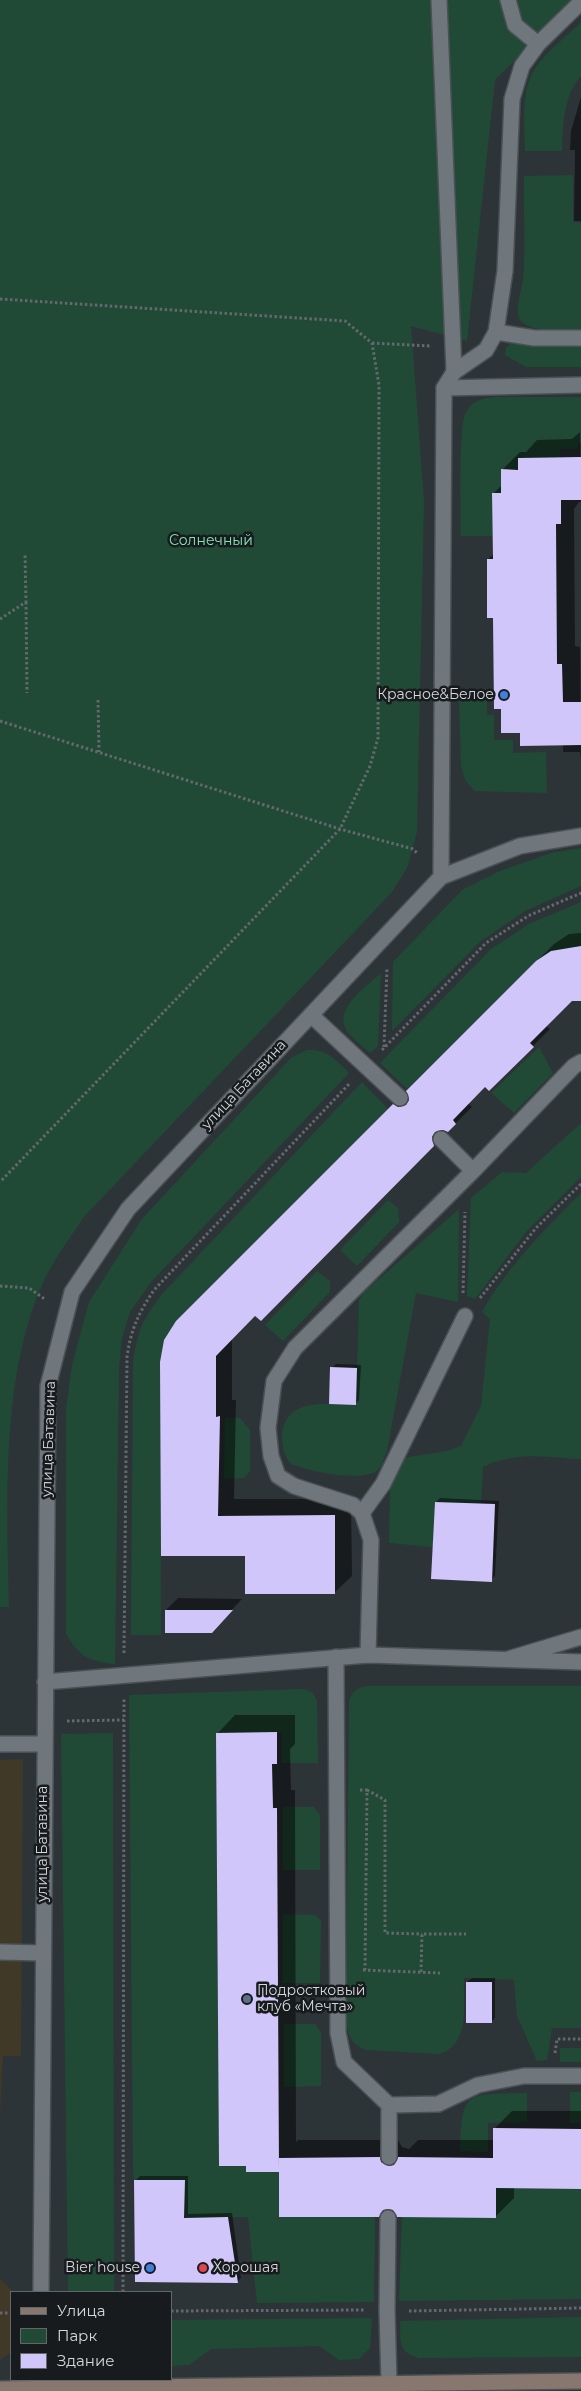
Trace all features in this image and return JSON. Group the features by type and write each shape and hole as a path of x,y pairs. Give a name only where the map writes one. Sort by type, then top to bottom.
{"main road":[{"path":"0,2389 41,2386 185,2388 581,2381"}],"street":[{"path":"438,0 454,372"},
{"path":"508,0 515,25 538,44"},
{"path":"441,877 444,388 454,372 486,350 496,332 505,271 512,99 522,66 538,44 581,2"},
{"path":"496,332 534,338 581,338"},
{"path":"444,388 581,385"},
{"name":"улица Батавина","path":"42,2291 44,1744 48,1386 72,1292 128,1209 441,877 520,846 581,836"},
{"path":"311,1015 400,1098"},
{"path":"368,1655 371,1540 362,1513 353,1505 294,1486 278,1476 271,1456 268,1428 274,1381 295,1348 470,1174 574,1066 581,1062"},
{"path":"441,1139 470,1174"},
{"path":"362,1513 383,1484 465,1316"},
{"path":"506,1660 581,1637"},
{"path":"45,1682 368,1655 581,1662"},
{"path":"336,1657 338,2033 344,2062 389,2105 438,2104 478,2085 524,2076 581,2076"},
{"path":"0,1744 44,1744"},
{"path":"0,1952 43,1953"},
{"path":"389,2105 389,2157"},
{"path":"388,2218 387,2310 389,2384"}],"path":[{"path":"0,299 323,318 345,321 372,344 452,346"},
{"path":"0,1182 340,829 370,766 378,738 379,385 372,344"},
{"path":"25,554 26,693"},
{"path":"0,619 26,602"},
{"path":"98,700 99,752"},
{"path":"0,721 340,829 413,849 441,877"},
{"path":"122,2291 127,1357 137,1315 154,1290 384,1047 486,943 528,916 581,893"},
{"path":"384,1047 389,932"},
{"path":"465,1316 462,1285 470,1174"},
{"path":"465,1316 536,1228 581,1184"},
{"path":"0,1286 29,1288 66,1315"},
{"path":"64,1720 124,1720"},
{"path":"337,1790 367,1790 385,1800 385,1934 466,1934"},
{"path":"364,1970 367,1790"},
{"path":"421,1972 422,1934"},
{"path":"338,1969 440,1973"}],"shaded area":[{"path":"23,1759 21,2056 3,2056 0,2114 0,1760"},
{"path":"0,2279 13,2291 10,2291 10,2353 0,2360"}],"green space":[{"name":"Солнечный","path":"0,0 574,0 495,80 467,341 411,326 424,501 417,832 407,868 392,892 83,1218 46,1276 31,1314 21,1354 14,1395 8,1481 9,1607 0,1607"},
{"path":"581,22 581,76 567,102 562,151 525,151 524,109 530,79 543,58"},
{"path":"573,175 573,222 581,223 581,329 550,330 533,328 521,321 518,312 524,267 524,176"},
{"path":"511,343 536,347 581,347 581,367 526,367 505,355 506,348"},
{"path":"496,397 581,397 581,443 578,443 578,449 560,449 560,457 518,458 518,470 501,469 501,493 492,494 492,536 461,536 460,491 463,420 466,412 475,402"},
{"path":"459,701 487,701 487,715 494,715 494,740 513,740 513,753 546,752 547,793 475,791 465,780 461,765"},
{"path":"581,848 581,886 525,911 480,942 392,1031 393,962 462,890 500,871 551,853"},
{"path":"581,902 581,948 551,951 536,961 407,1089 380,1063 491,949 529,924"},
{"path":"381,973 378,1046 370,1053 349,1034 343,1019 349,1004"},
{"path":"539,1047 553,1073 514,1113 491,1093"},
{"path":"307,1050 326,1053 349,1073 151,1282 130,1312 122,1338 119,1367 115,1664 91,1659 76,1648 66,1634 66,1409 72,1365 89,1302 142,1219 291,1058"},
{"path":"362,1082 388,1109 176,1321 164,1340 160,1362 161,1635 131,1635 133,1364 142,1326 150,1310 163,1293"},
{"path":"581,1123 581,1177 527,1231 475,1299 467,1296 471,1198 502,1172 526,1173"},
{"path":"581,1193 581,1459 531,1456 507,1459 483,1467 481,1504 435,1502 433,1547 389,1543 390,1489 403,1458 447,1451 461,1446 481,1406 490,1319 482,1312 515,1264"},
{"path":"388,1200 398,1208 399,1222 357,1266 340,1250"},
{"path":"459,1209 458,1302 416,1293 387,1451 379,1469 361,1476 349,1476 323,1473 291,1464 284,1451 282,1435 285,1422 291,1414 300,1408 310,1405 356,1405 359,1300 364,1292"},
{"path":"317,1271 330,1281 330,1292 283,1341 265,1325"},
{"path":"225,1418 240,1418 250,1430 250,1471 244,1478 224,1479"},
{"path":"366,1686 581,1686 581,2028 552,2028 547,2060 537,2061 517,2016 514,1980 464,1978 464,2011 461,2033 449,2049 439,2054 366,2050 354,2042 348,2031 346,2021 349,1700 355,1690"},
{"path":"304,1689 313,1693 317,1701 318,1763 282,1763 282,1733 216,1733 219,2165 246,2166 247,2172 279,2172 279,2217 375,2217 374,2302 257,2303 248,2217 210,2217 184,2227 185,2283 178,2281 184,2180 134,2180 129,1695"},
{"path":"113,1733 114,2291 68,2291 61,1734"},
{"path":"283,1807 314,1807 320,1815 320,1870 283,1870"},
{"path":"283,1914 315,1915 321,1920 320,1983 283,1983"},
{"path":"284,2024 315,2024 321,2032 321,2086 284,2087"},
{"path":"560,2048 581,2048 581,2062 560,2062"},
{"path":"570,2092 581,2092 581,2123 570,2123"},
{"path":"527,2093 527,2122 488,2123 488,2152 460,2151 463,2115 472,2099 480,2095"},
{"path":"496,2188 581,2189 581,2299 399,2301 402,2217 496,2218"},
{"path":"581,2317 581,2357 419,2358 412,2356 404,2349 401,2340 400,2321"},
{"path":"372,2318 370,2348 359,2359 339,2360 319,2346 211,2349 189,2365 172,2366 172,2320"}],"building":[{"path":"581,457 581,500 561,500 561,524 556,524 557,664 562,664 563,702 581,702 581,745 520,746 520,733 501,733 501,709 494,709 493,618 487,618 487,559 493,559 492,493 501,493 501,469 518,470 518,458"},
{"path":"581,946 581,1001 572,1001 530,1043 534,1047 489,1091 485,1087 453,1120 456,1124 448,1132 443,1130 435,1132 432,1137 434,1146 261,1321 255,1316 216,1356 216,1417 220,1416 218,1516 335,1515 335,1594 245,1594 245,1556 161,1556 160,1362 164,1340 176,1321 393,1104 398,1107 406,1105 409,1100 406,1091 536,961 551,951"},
{"path":"330,1367 357,1368 356,1405 329,1404"},
{"path":"435,1502 495,1504 492,1582 431,1579"},
{"path":"165,1610 233,1610 212,1633 165,1633"},
{"path":"277,1732 277,1764 272,1764 273,1808 277,1808 279,2172 246,2172 246,2166 219,2166 216,1733"},
{"path":"466,1982 492,1982 492,2023 466,2023"},
{"path":"493,2128 581,2129 581,2189 496,2188 496,2218 397,2217 393,2210 388,2209 383,2210 379,2217 279,2217 279,2158 380,2157 381,2162 389,2166 394,2165 398,2157 493,2158"},
{"path":"134,2180 185,2180 184,2218 228,2217 238,2283 135,2282"}],"place":[{"name":"Красное&Белое","path":"504,695"},
{"name":"Подростковый клуб «Мечта»","path":"247,1999"},
{"name":"Вier house","path":"150,2268"},
{"name":"Хорошая","path":"203,2268"}]}
